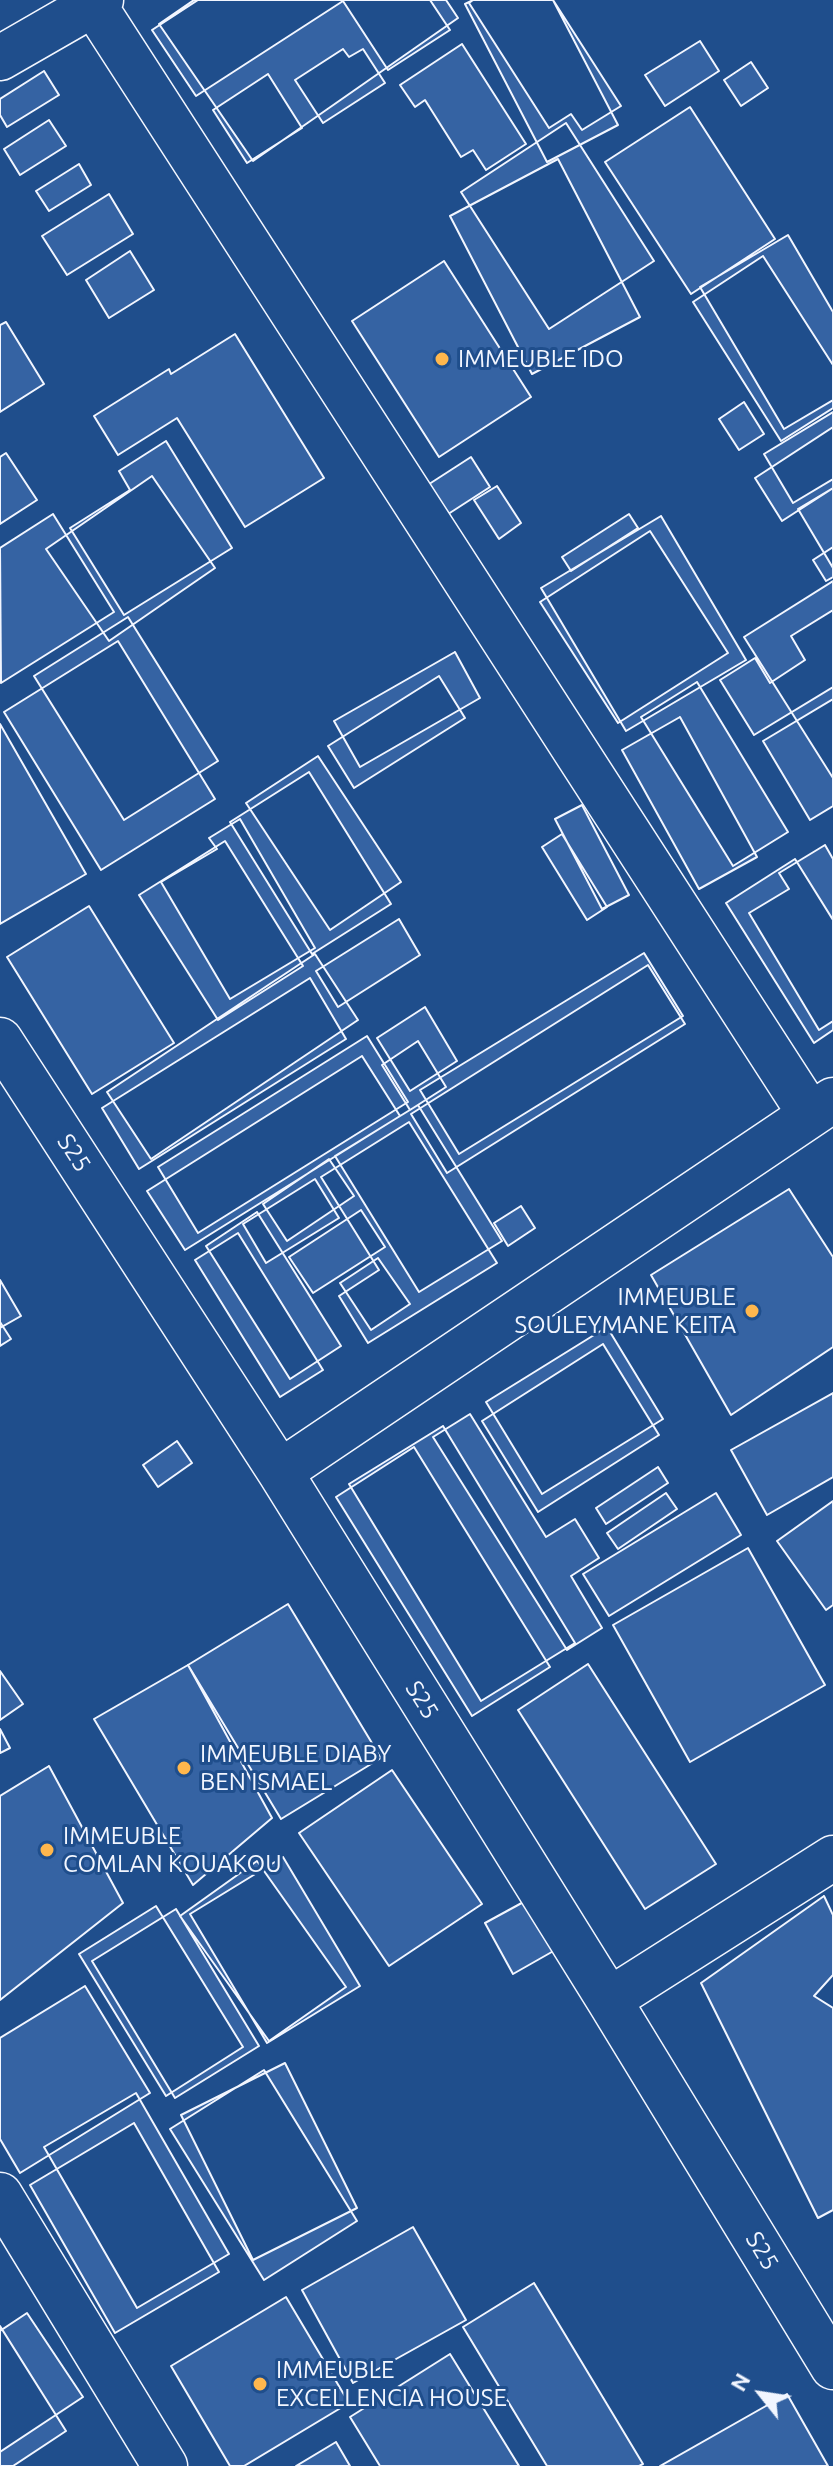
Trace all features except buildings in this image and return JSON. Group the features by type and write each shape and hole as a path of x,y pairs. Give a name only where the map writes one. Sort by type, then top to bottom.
{"street":[{"path":"0,58 97,2 821,1107 280,1472"},
{"name":"S25","path":"0,1040 280,1472 833,2367"},
{"path":"609,2000 833,1858"},
{"path":"0,2195 165,2466"}],"place":[{"name":"IMMEUBLE IDO","path":"442,359"},
{"name":"IMMEUBLE SOULEYMANE KEITA","path":"752,1311"},
{"name":"IMMEUBLE DIABY BEN ISMAEL","path":"184,1768"},
{"name":"IMMEUBLE COMLAN KOUAKOU","path":"47,1850"},
{"name":"IMMEUBLE EXCELLENCIA HOUSE","path":"260,2384"}]}
